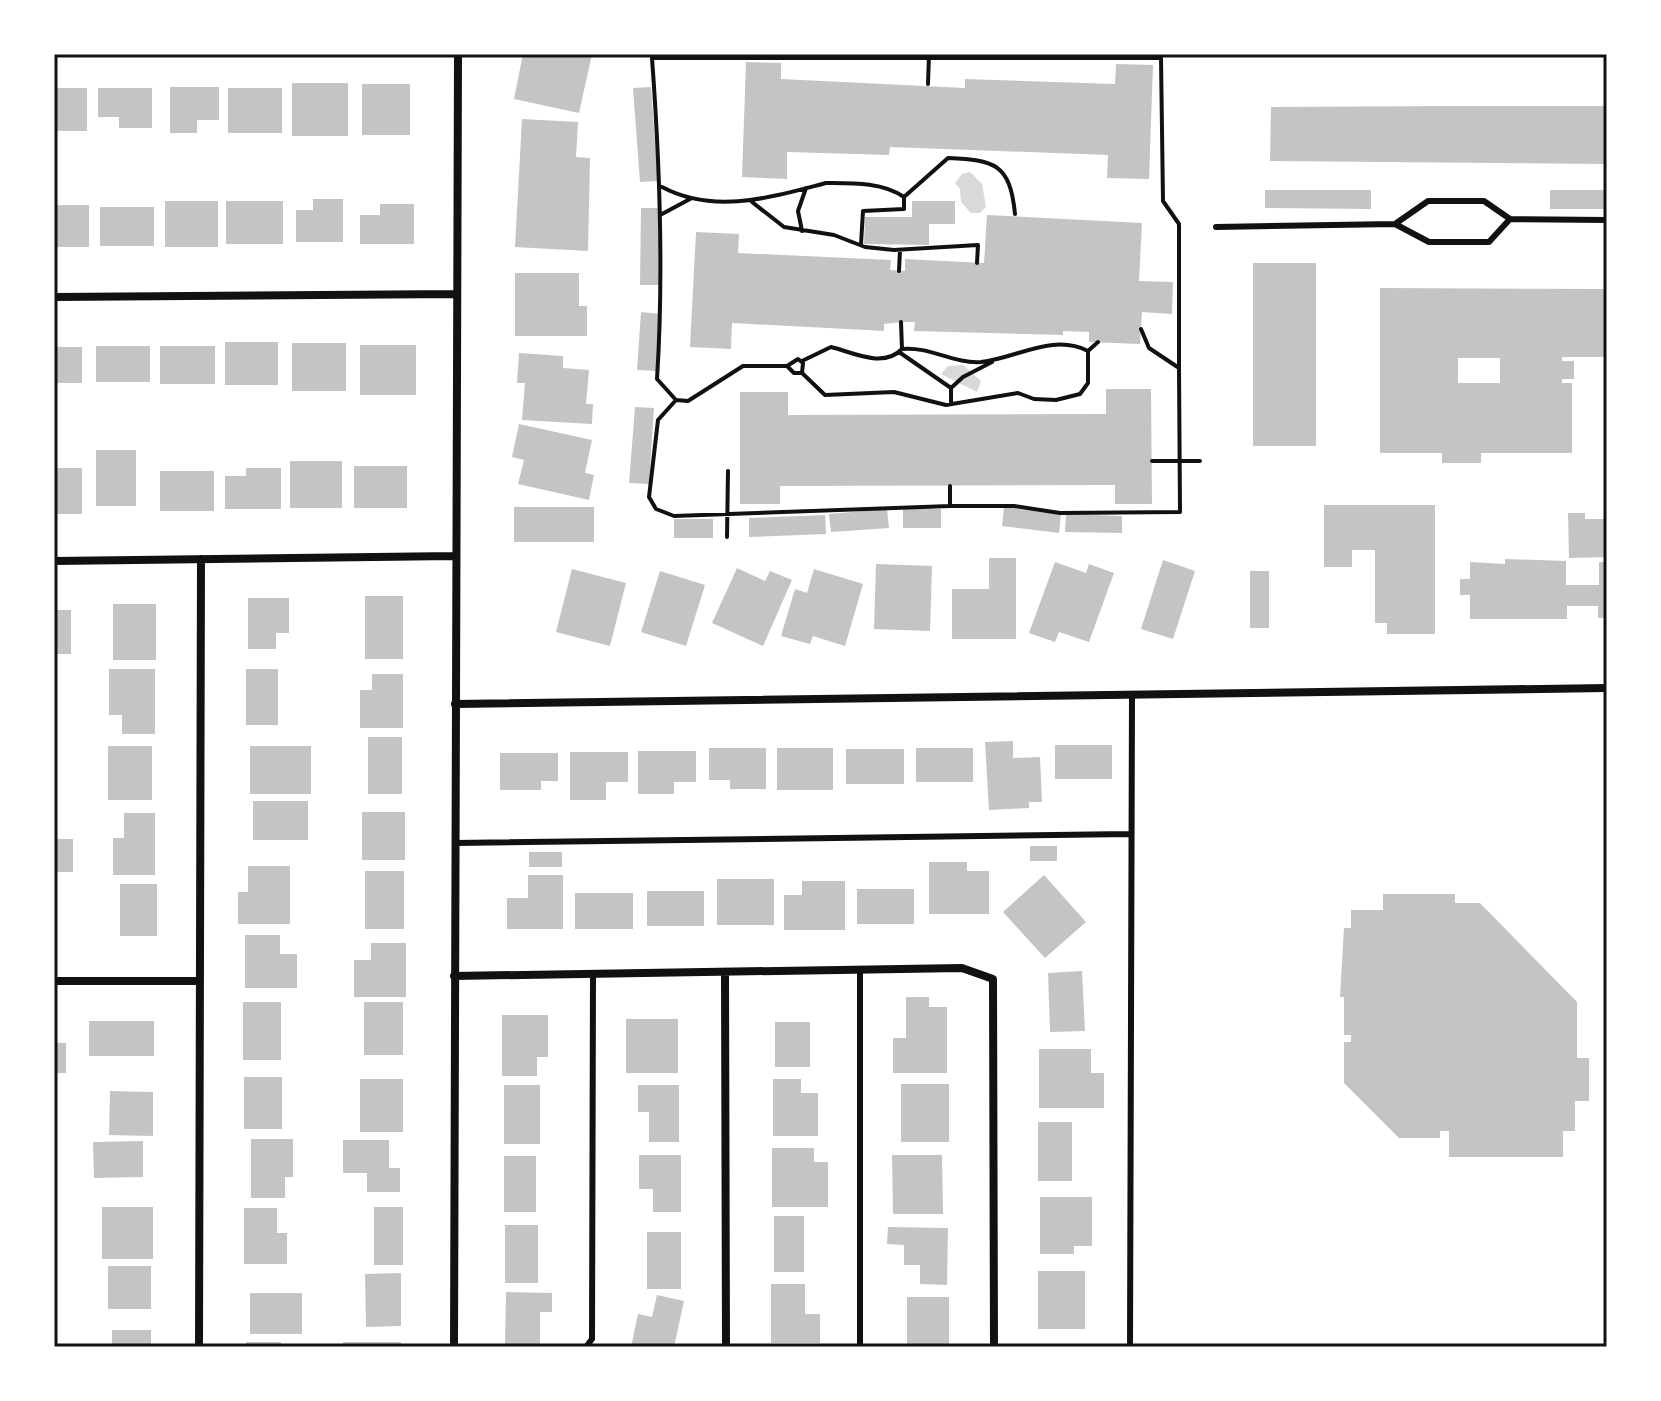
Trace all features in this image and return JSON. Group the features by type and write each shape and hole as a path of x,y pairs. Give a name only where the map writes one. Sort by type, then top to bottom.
{"street":[{"path":"454,1347 454,556 458,54"},
{"path":"54,297 456,294"},
{"path":"54,561 454,556"},
{"path":"199,1347 201,559"},
{"path":"455,704 1607,688"},
{"path":"454,976 962,968 993,979 994,1347"},
{"path":"725,973 726,1347"},
{"path":"54,981 200,981"}],"lane":[{"path":"1395,224 1428,201 1484,201 1510,219 1607,220"},
{"path":"1216,227 1395,224 1429,242 1489,242 1510,219"},
{"path":"1130,1347 1132,694"},
{"path":"455,843 1130,834"},
{"path":"860,971 860,1347"},
{"path":"586,1347 592,1339 593,974"}],"path":[{"path":"928,84 929,56"},
{"path":"676,400 657,379 662,214 652,58 1161,58 1163,201 1179,224 1180,512 1060,513 1014,506 950,506 674,516 652,505 658,420 676,400 699,397 743,366 787,366 793,360 802,361 831,347 867,357 885,358 900,350 929,350 967,361 997,360"},
{"path":"861,244 863,211 904,209 904,197 948,158 983,160 1004,172 1015,214"},
{"path":"661,187 690,199 752,202 826,183 888,186 904,197"},
{"path":"802,231 798,211 806,188"},
{"path":"662,214 690,199"},
{"path":"752,202 784,227 834,235 861,244 900,250 978,245 977,263"},
{"path":"899,271 900,250"},
{"path":"900,350 901,322"},
{"path":"1141,329 1144,340 1156,355 1179,368"},
{"path":"787,366 794,373 802,373 825,395 894,392 926,402 951,404 992,400 1018,393 1034,399 1056,400 1080,394 1088,383 1088,351 1098,342"},
{"path":"951,404 951,388 963,377 997,360 1031,348 1071,343 1088,351"},
{"path":"900,350 951,388"},
{"path":"802,361 802,373"},
{"path":"1152,461 1200,461"},
{"path":"727,537 728,471"},
{"path":"950,486 950,506"}],"shaded area":[{"path":"970,172 982,184 986,207 980,213 971,213 961,202 960,189 955,183 962,174"},
{"path":"963,365 981,381 977,392 941,374 948,366"}],"building":[{"path":"523,54 592,54 579,113 514,99"},
{"path":"746,62 781,63 781,79 965,88 965,79 1115,84 1116,64 1153,65 1149,179 1107,178 1108,155 890,147 889,155 787,152 787,179 742,177"},
{"path":"292,83 348,83 348,136 292,136"},
{"path":"362,84 410,84 410,135 362,135"},
{"path":"170,87 219,87 219,120 197,120 197,133 170,133"},
{"path":"651,87 658,181 640,182 633,88"},
{"path":"54,88 87,88 87,131 54,131"},
{"path":"98,88 152,88 152,128 119,128 119,117 98,117"},
{"path":"228,88 282,88 282,133 228,133"},
{"path":"1607,106 1607,164 1270,161 1271,107"},
{"path":"522,119 578,122 576,157 590,158 588,251 515,247"},
{"path":"1265,190 1371,190 1371,209 1265,208"},
{"path":"1550,190 1607,190 1607,209 1550,209"},
{"path":"313,199 343,199 343,242 296,242 296,210 313,210"},
{"path":"165,201 218,201 218,247 165,247"},
{"path":"226,201 283,201 283,244 226,244"},
{"path":"912,201 955,201 955,224 929,224 929,245 864,244 865,217 912,217"},
{"path":"380,204 414,204 414,244 360,244 360,215 380,215"},
{"path":"54,205 89,205 89,247 54,247"},
{"path":"100,207 154,207 154,246 100,246"},
{"path":"641,208 660,208 659,285 640,285"},
{"path":"987,215 1142,223 1139,281 1173,282 1172,314 1142,312 1140,344 1089,342 1089,332 1063,331 1063,335 914,331 915,322 884,324 884,331 732,323 731,349 690,347 696,232 739,234 738,253 891,260 890,270 905,271 905,259 984,263"},
{"path":"1253,263 1316,263 1316,446 1253,446"},
{"path":"515,273 579,273 579,306 587,306 587,336 515,336"},
{"path":"1380,288 1607,289 1607,357 1562,357 1562,361 1574,361 1574,379 1562,379 1562,383 1572,383 1572,453 1481,453 1481,463 1442,463 1442,453 1380,453","holes":["1458,358 1500,358 1500,383 1458,383"]},
{"path":"641,312 660,314 657,371 637,370"},
{"path":"225,342 278,342 278,385 225,385"},
{"path":"292,343 346,343 346,391 292,391"},
{"path":"360,345 416,345 416,395 360,395"},
{"path":"96,346 150,346 150,382 96,382"},
{"path":"160,346 215,346 215,384 160,384"},
{"path":"54,347 82,347 82,383 54,383"},
{"path":"519,353 563,356 563,368 589,370 586,404 593,404 592,424 522,420 525,383 517,383"},
{"path":"1106,389 1151,389 1152,504 1115,504 1115,485 780,486 780,504 740,504 740,392 788,392 788,415 1106,414"},
{"path":"635,407 654,408 649,484 629,483"},
{"path":"519,424 592,440 585,473 594,475 589,500 518,484 524,460 512,457"},
{"path":"96,450 136,450 136,506 96,506"},
{"path":"290,461 342,461 342,508 290,508"},
{"path":"354,466 407,466 407,508 354,508"},
{"path":"54,468 82,468 82,514 54,514"},
{"path":"246,468 281,468 281,509 225,509 225,476 246,476"},
{"path":"160,471 214,471 214,511 160,511"},
{"path":"1324,505 1435,505 1435,634 1387,634 1387,623 1375,623 1375,550 1352,550 1352,567 1324,567"},
{"path":"514,507 594,507 594,542 514,542"},
{"path":"1004,507 1061,514 1059,533 1002,526"},
{"path":"887,509 889,528 831,532 829,514"},
{"path":"903,509 941,509 941,528 903,528"},
{"path":"1568,513 1585,513 1585,519 1607,519 1607,557 1569,558"},
{"path":"1066,514 1122,516 1122,533 1065,532"},
{"path":"825,515 826,534 749,537 749,518"},
{"path":"674,519 713,519 713,538 674,538"},
{"path":"989,558 1016,558 1016,639 952,639 952,589 989,589"},
{"path":"1505,559 1566,561 1566,585 1599,585 1599,562 1607,562 1607,618 1598,618 1598,606 1567,606 1567,619 1470,619 1470,595 1460,595 1460,579 1470,579 1470,562 1505,564"},
{"path":"1163,560 1195,571 1173,639 1141,629"},
{"path":"1055,562 1086,573 1089,564 1114,573 1089,642 1059,632 1055,642 1029,633"},
{"path":"876,564 932,566 930,631 874,629"},
{"path":"737,568 765,581 770,571 792,580 763,646 712,623"},
{"path":"572,569 626,583 610,646 556,632"},
{"path":"814,569 863,584 845,646 813,636 810,644 781,636 795,589 807,593"},
{"path":"660,571 705,585 686,646 641,632"},
{"path":"1250,571 1269,571 1269,628 1250,628"},
{"path":"365,596 403,596 403,659 365,659"},
{"path":"248,598 289,598 289,633 276,633 276,649 248,649"},
{"path":"113,604 156,604 156,660 113,660"},
{"path":"54,610 71,610 71,654 54,654"},
{"path":"109,669 155,669 155,734 122,734 122,715 109,715"},
{"path":"246,669 278,669 278,725 246,725"},
{"path":"372,674 403,674 403,728 360,728 360,690 372,690"},
{"path":"368,737 402,737 402,794 368,794"},
{"path":"1013,741 1013,758 1040,757 1042,802 1029,802 1029,808 989,810 985,742"},
{"path":"1055,745 1112,745 1112,779 1055,779"},
{"path":"108,746 152,746 152,800 108,800"},
{"path":"250,746 311,746 311,794 250,794"},
{"path":"709,748 766,748 766,789 730,789 730,780 709,780"},
{"path":"777,748 833,748 833,790 777,790"},
{"path":"916,748 973,748 973,782 916,782"},
{"path":"846,749 904,749 904,784 846,784"},
{"path":"638,751 696,751 696,782 674,782 674,794 638,794"},
{"path":"570,752 628,752 628,782 606,782 606,800 570,800"},
{"path":"500,753 558,753 558,781 541,781 541,790 500,790"},
{"path":"253,801 308,801 308,840 253,840"},
{"path":"362,812 405,812 405,860 362,860"},
{"path":"124,813 155,813 155,875 113,875 113,838 124,838"},
{"path":"54,839 73,839 73,872 54,872"},
{"path":"1030,846 1057,846 1057,861 1030,861"},
{"path":"529,852 562,852 562,867 529,867"},
{"path":"929,862 967,862 967,871 989,871 989,914 929,914"},
{"path":"248,866 290,866 290,924 238,924 238,892 248,892"},
{"path":"365,871 404,871 404,929 365,929"},
{"path":"528,875 563,875 563,929 507,929 507,898 528,898"},
{"path":"1044,875 1086,922 1045,958 1003,912"},
{"path":"717,879 774,879 774,925 717,925"},
{"path":"802,881 845,881 845,930 784,930 784,895 802,895"},
{"path":"120,884 157,884 157,936 120,936"},
{"path":"857,889 914,889 914,924 857,924"},
{"path":"647,891 704,891 704,926 647,926"},
{"path":"575,893 633,893 633,929 575,929"},
{"path":"1383,894 1455,894 1455,903 1480,903 1577,1002 1577,1058 1589,1058 1589,1101 1575,1101 1575,1131 1563,1131 1563,1157 1449,1157 1449,1131 1440,1131 1440,1138 1399,1138 1344,1083 1344,1042 1351,1042 1351,1035 1344,1035 1344,997 1340,997 1344,928 1351,928 1351,910 1383,910"},
{"path":"245,935 280,935 280,954 297,954 297,988 245,988"},
{"path":"371,943 406,943 406,997 354,997 354,960 371,960"},
{"path":"1082,971 1085,1031 1050,1032 1048,973"},
{"path":"906,997 929,997 929,1007 947,1007 947,1073 893,1073 893,1038 906,1038"},
{"path":"243,1002 281,1002 281,1060 243,1060"},
{"path":"364,1002 403,1002 403,1055 364,1055"},
{"path":"502,1015 548,1015 548,1057 537,1057 537,1076 502,1076"},
{"path":"626,1019 678,1019 678,1073 626,1073"},
{"path":"89,1021 154,1021 154,1056 89,1056"},
{"path":"775,1022 810,1022 810,1067 775,1067"},
{"path":"54,1043 66,1043 66,1073 54,1073"},
{"path":"1039,1049 1091,1049 1091,1073 1104,1073 1104,1108 1039,1108"},
{"path":"244,1077 282,1077 282,1129 244,1129"},
{"path":"360,1079 403,1079 403,1132 360,1132"},
{"path":"773,1079 801,1079 801,1093 818,1093 818,1136 773,1136"},
{"path":"901,1084 949,1084 949,1142 901,1142"},
{"path":"504,1085 540,1085 540,1144 504,1144"},
{"path":"638,1085 679,1085 679,1142 649,1142 649,1112 638,1112"},
{"path":"110,1091 153,1092 153,1136 109,1135"},
{"path":"1038,1122 1072,1122 1072,1181 1038,1181"},
{"path":"251,1139 293,1139 293,1177 285,1177 285,1198 251,1198"},
{"path":"343,1140 389,1140 389,1168 400,1168 400,1192 367,1192 367,1173 343,1173"},
{"path":"143,1141 143,1177 94,1178 93,1142"},
{"path":"772,1148 814,1148 814,1162 828,1162 828,1207 772,1207"},
{"path":"639,1155 681,1155 681,1212 653,1212 653,1189 639,1189"},
{"path":"892,1155 942,1155 943,1214 893,1214"},
{"path":"504,1156 536,1156 536,1212 504,1212"},
{"path":"1040,1197 1092,1197 1092,1246 1074,1246 1074,1254 1040,1254"},
{"path":"102,1207 153,1207 153,1259 102,1259"},
{"path":"374,1207 403,1207 403,1265 374,1265"},
{"path":"244,1208 277,1208 277,1233 287,1233 287,1264 244,1264"},
{"path":"774,1216 804,1216 804,1272 774,1272"},
{"path":"505,1225 538,1225 538,1283 505,1283"},
{"path":"888,1227 948,1228 947,1285 920,1284 920,1265 904,1265 904,1245 887,1244"},
{"path":"647,1232 681,1232 681,1289 647,1289"},
{"path":"108,1266 151,1266 151,1309 108,1309"},
{"path":"1038,1271 1085,1271 1085,1329 1038,1329"},
{"path":"401,1273 401,1326 366,1327 365,1274"},
{"path":"771,1284 805,1284 805,1314 820,1314 820,1343 771,1343"},
{"path":"506,1292 552,1293 552,1312 540,1312 540,1347 505,1347"},
{"path":"250,1293 302,1293 302,1334 250,1334"},
{"path":"657,1295 684,1301 674,1347 631,1347 638,1314 652,1317"},
{"path":"907,1297 949,1297 949,1347 907,1347"},
{"path":"112,1330 151,1330 151,1347 112,1347"},
{"path":"246,1342 281,1342 281,1347 246,1347"},
{"path":"343,1342 401,1342 401,1347 343,1347"}]}
